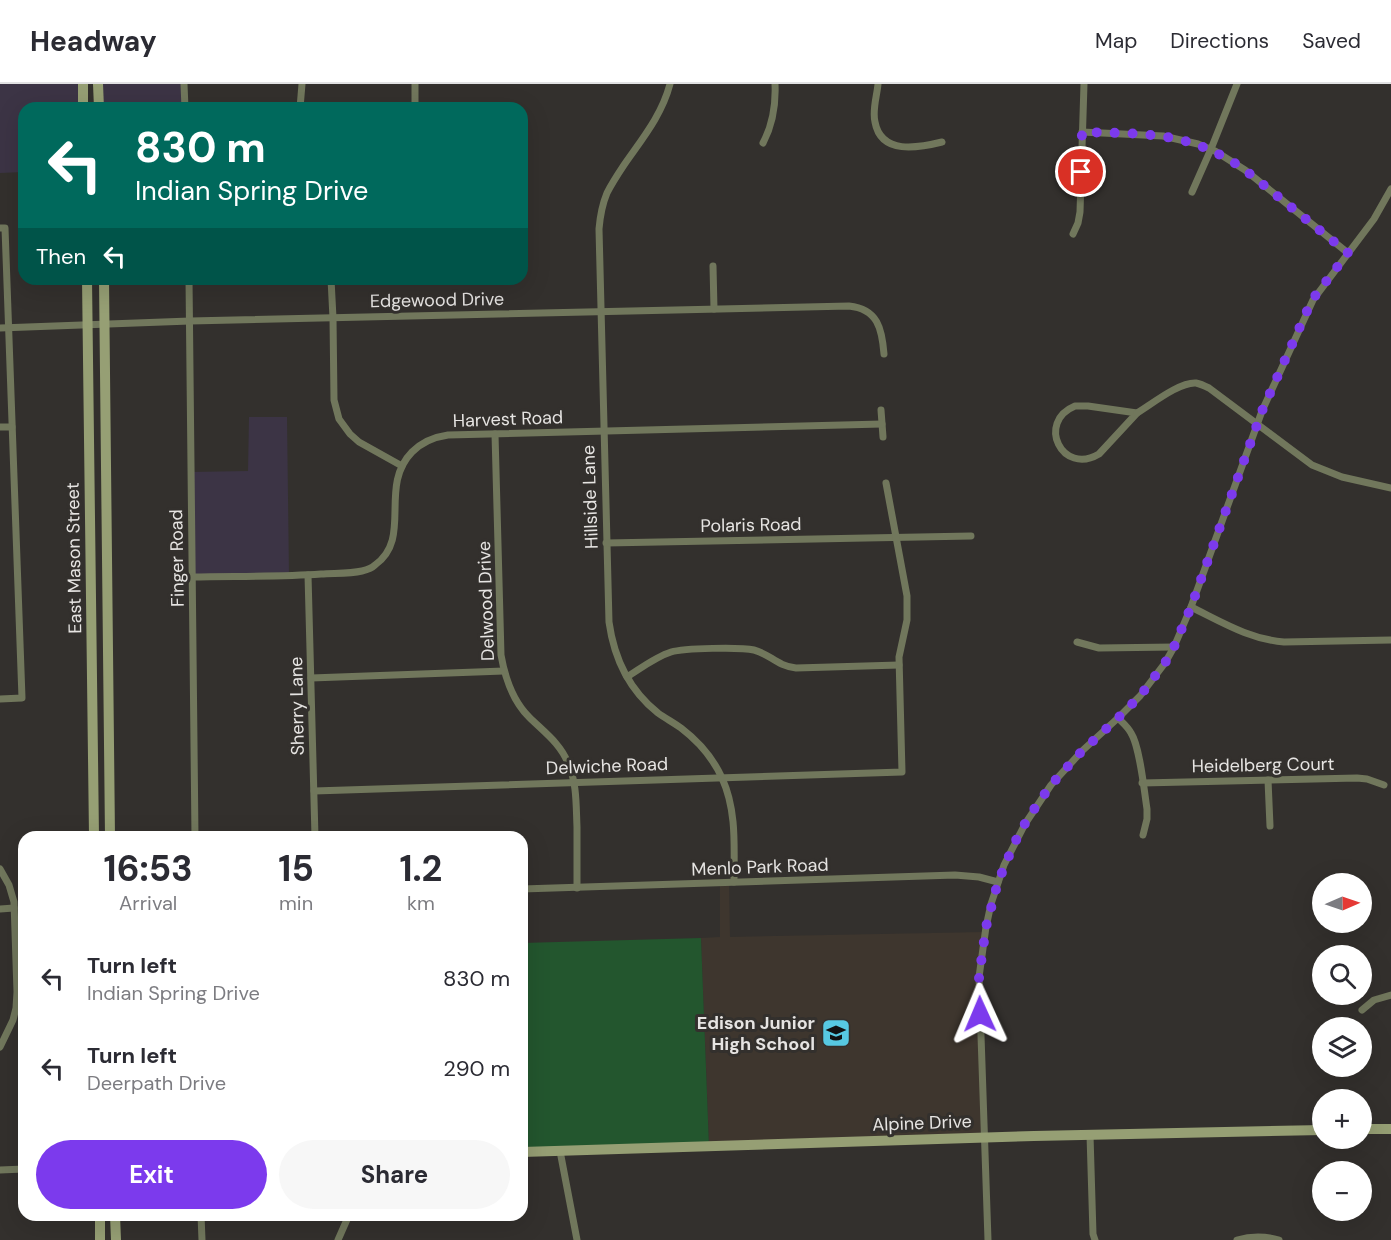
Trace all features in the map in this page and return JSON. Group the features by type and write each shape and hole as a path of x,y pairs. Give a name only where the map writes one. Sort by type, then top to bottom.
{"main road":[{"path":"82,84 83,102"},
{"path":"98,84 99,102"},
{"name":"East Mason Street","path":"87,285 94,831"},
{"name":"East Mason Street","path":"104,285 110,831"},
{"path":"1372,1130 1391,1129"},
{"name":"Alpine Drive","path":"528,1152 985,1137 1312,1130"},
{"path":"100,1221 100,1240"},
{"path":"115,1221 116,1240"}],"street":[{"path":"184,84 185,102"},
{"path":"300,102 302,84"},
{"path":"415,84 416,102"},
{"name":"Hillside Lane","path":"670,84 655,119 614,180 603,205 598,229 609,622 617,657 636,691 646,703 680,727 700,745 722,778 733,815 734,882"},
{"path":"763,143 773,120 775,84"},
{"path":"878,84 874,115 877,129 884,138 902,147 920,147 942,142"},
{"path":"1073,234 1080,213 1084,84"},
{"path":"1192,192 1237,84"},
{"path":"1082,132 1163,136 1190,141 1211,149 1231,159 1348,253"},
{"path":"988,1240 979,977 986,927 998,882 1014,844 1044,795 1066,767 1118,718 1152,681 1174,647 1191,607 1262,411 1312,300 1388,205 1391,189"},
{"path":"0,699 22,698 12,427 4,328 2,228"},
{"path":"713,266 714,309"},
{"name":"Finger Road","path":"189,285 195,831"},
{"path":"331,285 334,400 339,419 359,442 402,466"},
{"name":"Edgewood Drive","path":"4,328 190,321 849,306 860,308 872,315 883,335 884,354"},
{"path":"1137,413 1075,406 1065,411 1060,417 1055,431 1057,442 1062,451 1072,458 1093,457 1099,454 1137,413 1178,387 1196,383 1209,388 1302,458 1326,472 1391,488"},
{"path":"881,410 883,437"},
{"name":"Harvest Road","path":"192,577 364,571 375,565 386,554 393,540 395,486 402,466 415,449 431,439 448,435 882,424"},
{"path":"0,427 12,427"},
{"name":"Delwood Drive","path":"495,434 501,655 508,686 521,708 547,732 568,762 576,798 577,888"},
{"path":"627,677 663,655 678,651 743,648 765,654 781,665 796,668 898,665 908,608 886,483"},
{"name":"Polaris Road","path":"606,543 971,536"},
{"name":"Sherry Lane","path":"308,574 315,831"},
{"path":"1191,607 1245,633 1271,641 1391,640"},
{"path":"1077,642 1099,648 1174,647"},
{"name":"Delwiche Road","path":"314,791 902,772 898,665"},
{"path":"311,678 504,671"},
{"path":"1118,718 1134,738 1146,809 1143,835"},
{"name":"Heidelberg Court","path":"1142,783 1357,778 1383,785"},
{"path":"1269,780 1270,826"},
{"path":"0,869 9,885 14,908 17,992 13,1020 0,1047"},
{"name":"Menlo Park Road","path":"528,889 955,875 980,877 998,882"},
{"path":"0,909 14,908"},
{"path":"1362,1010 1374,1000 1391,995"},
{"path":"1090,1135 1095,1240"},
{"path":"560,1151 577,1240"},
{"path":"0,1170 18,1169"},
{"path":"201,1221 202,1240"},
{"path":"338,1240 346,1221"},
{"path":"1237,1240 1263,1237 1279,1240"}],"shaded area":[{"path":"0,84 83,84 83,102 18,102 18,172 0,173"},
{"path":"98,84 184,84 185,102 99,102"},
{"path":"249,417 287,417 289,575 192,577 191,472 248,471"},
{"path":"720,883 729,883 730,937 985,932 982,955 985,1137 709,1146 701,938 720,937"}],"green space":[{"path":"701,938 709,1146 528,1152 528,943"}],"place":[{"name":"Edison Junior High School","path":"836,1033"}],"route":[{"path":"980,1014 979,977 986,927 998,882 1014,844 1037,804 1066,767 1140,696 1165,663 1184,626 1262,411 1312,300 1348,253 1231,159 1198,144 1146,134 1082,132 1081,172"}]}
